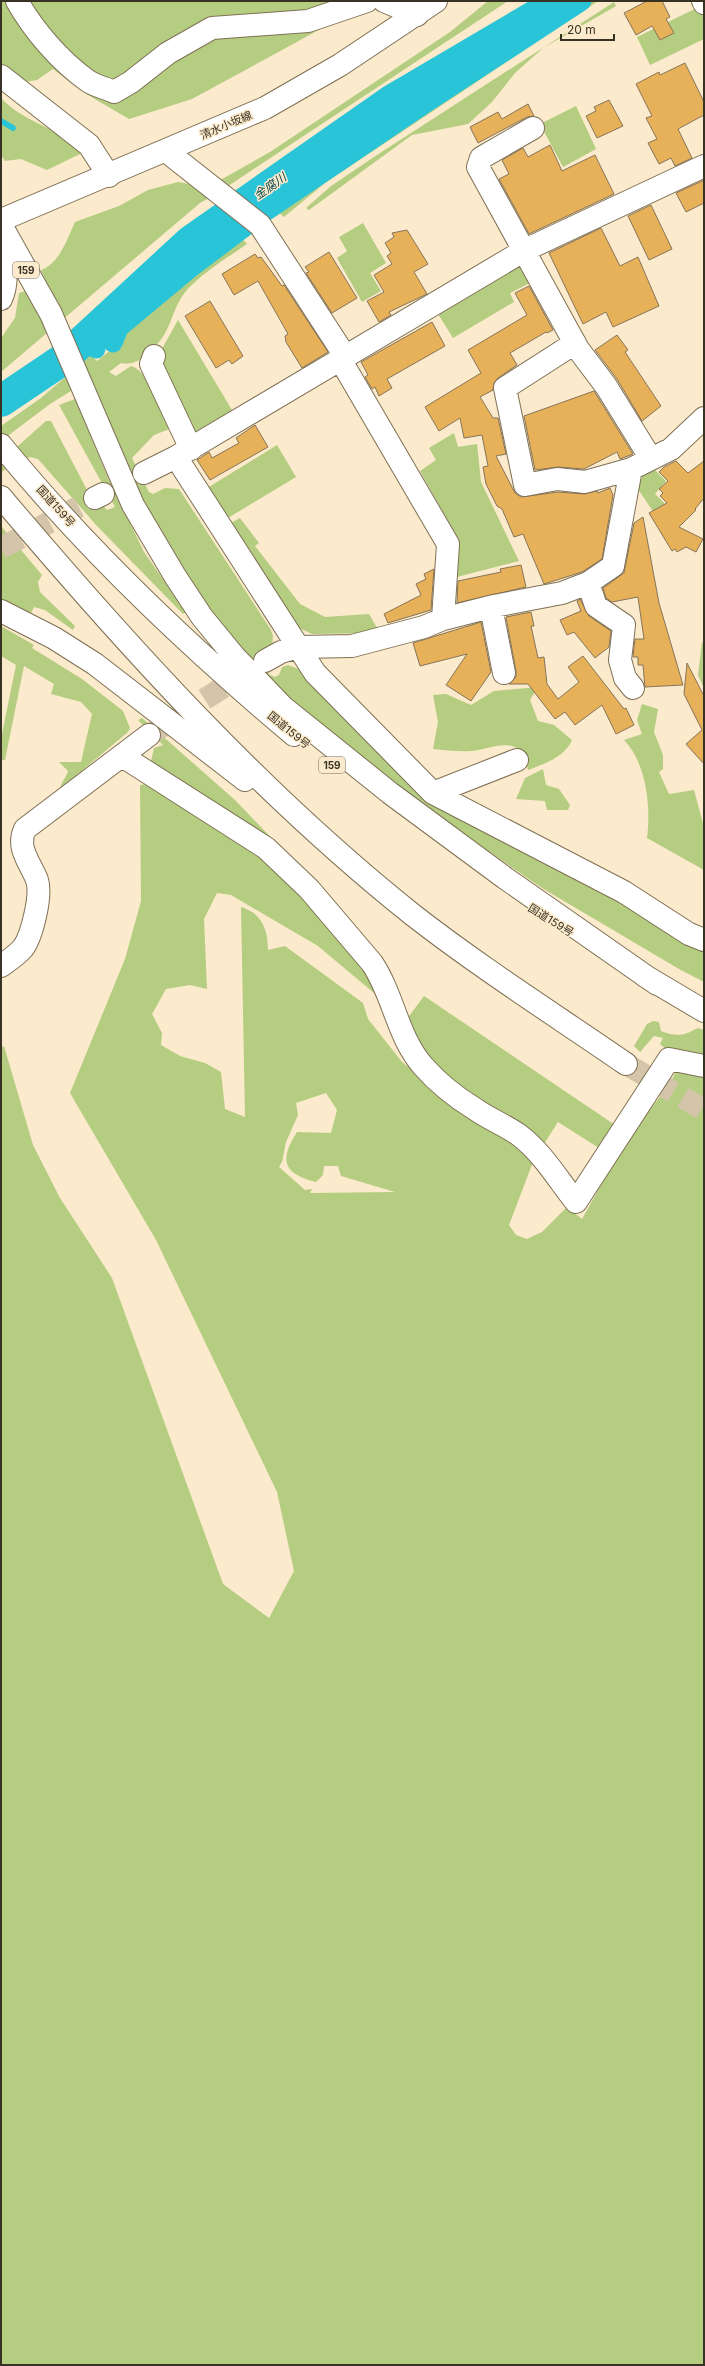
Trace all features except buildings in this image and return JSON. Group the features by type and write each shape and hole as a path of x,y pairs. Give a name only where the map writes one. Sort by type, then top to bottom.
{"main road":[{"path":"17,1 29,23 68,63 89,82 114,92 131,82 168,53 212,28 308,21 367,1"},
{"path":"384,1 417,15"},
{"name":"清水小坂線","path":"1,220 109,176 265,108 340,65 436,1"},
{"path":"1,76 89,145 109,176"},
{"path":"533,128 481,158 478,167 525,250 575,344 606,386 651,459"},
{"path":"166,151 260,225 343,358 448,544 433,623"},
{"path":"144,473 183,453 525,250 704,166"},
{"name":"159","path":"1,225 51,314 133,505 175,576 202,617 234,656 283,707 390,793 505,878 657,984"},
{"name":"159","path":"1,236 5,257 6,289 1,299"},
{"path":"575,344 505,388 525,485 557,479 585,482 632,469 671,449 704,418"},
{"path":"154,356 151,364 183,453 315,673 433,793 624,892 689,934 704,940"},
{"name":"国道159号","path":"5,450 97,552 168,623 295,736 378,801 496,885 657,984 704,1011"},
{"path":"265,661 281,652 299,647 352,646 491,607 562,593 588,583 613,566 632,469"},
{"path":"1,497 82,593 256,775 322,836 413,914"},
{"path":"588,583 596,606 624,625 620,660 624,678 633,688"},
{"path":"491,607 504,673"},
{"path":"1,611 54,638 95,664 162,714 413,914 462,951 626,1064"},
{"path":"1,966 23,948 38,906 37,882 24,853 22,843 21,837 25,829 149,735"},
{"path":"122,756 266,848 290,869 380,974 404,1036 413,1054 425,1068 474,1109 520,1135 533,1148 576,1202 669,1059 704,1066"},
{"path":"433,793 516,760"}],"green space":[{"path":"1,1 372,1 192,99 129,119 88,95 53,69 37,80 19,83 1,69"},
{"path":"488,1 508,1 225,188 215,183 270,152 450,32"},
{"path":"585,1 598,1 325,183 284,217 276,210 455,87"},
{"path":"614,2 616,6 543,48 515,73 492,102 468,124 412,135 309,210 306,208 331,186 380,153"},
{"path":"701,6 704,12 704,39 650,65 637,37"},
{"path":"1,98 20,114 64,137 84,152 47,170 21,159 5,161 1,155"},
{"path":"576,106 596,149 563,167 540,124"},
{"path":"178,182 196,185 211,197 200,203 1,372 1,338 15,318 19,293 29,290 60,313 41,270 48,267 58,256 66,243 75,222 119,206 148,190"},
{"path":"363,223 386,263 370,273 381,291 362,302 337,258 347,251 339,237"},
{"path":"240,236 247,244 207,271 186,291 179,302 165,333 154,348 139,360 127,364 121,363 109,372 116,376 131,366 137,369 155,392 172,428 154,435 132,458 149,492 153,494 165,488 179,489 271,630 273,636 272,647 257,652 256,656 270,675 275,677 279,675 282,667 288,665 301,670 403,775 626,905 654,924 683,939 704,947 704,982 679,969 542,888 456,829 383,774 267,679 225,632 183,576 146,512 87,381 50,404 5,438 1,434 1,426 41,398 91,355 97,361 113,348 122,333 194,270"},
{"path":"518,262 534,281 510,293 514,302 453,338 435,309"},
{"path":"178,320 232,410 190,435 165,380 163,347"},
{"path":"75,399 108,478 144,552 186,612 183,614 97,526 38,459 30,457 1,472 1,457 18,446 46,421 51,421 87,490 107,510 115,507 59,405"},
{"path":"454,433 458,447 477,444 481,482 519,561 457,577 459,541 420,471 436,460 429,448"},
{"path":"277,445 296,477 223,521 204,490"},
{"path":"671,455 655,470 666,481 655,494 684,522 654,513 632,480"},
{"path":"240,518 259,543 255,546 300,604 325,617 369,614 380,633 312,634 295,626 227,525"},
{"path":"1,526 42,575 38,582 40,592 75,626 73,630 45,610 34,607 31,613 1,600"},
{"path":"1,626 34,645 32,648 82,679 118,707 123,711 130,728 128,732 60,789 68,771 59,762 81,762 92,714 81,702 51,694 54,684 24,666 5,760 1,760 1,739 16,665 1,656"},
{"path":"702,642 704,644 704,689 698,675"},
{"path":"538,687 530,700 538,721 554,725 572,740 564,751 553,759 528,770 522,752 508,745 466,751 433,749 438,722 433,695 446,694 471,705 494,691"},
{"path":"642,704 658,709 654,732 663,755 663,769 659,772 669,794 694,790 704,827 704,870 647,838 648,800 646,787 638,761 624,740 642,734 637,720"},
{"path":"142,718 235,800 282,849 150,766 154,748 163,745 138,720"},
{"path":"543,769 546,785 559,789 570,805 568,810 547,810 545,801 516,799 525,778"},
{"path":"152,783 278,869 370,976 380,998 318,946 231,895 217,893 204,919 207,989 190,985 166,989 152,1014 162,1033 161,1045 180,1056 205,1063 221,1072 225,1109 245,1117 241,907 254,913 259,918 267,936 268,950 285,946 363,1003 368,1019 402,1062 475,1119 503,1137 533,1162 509,1225 516,1235 527,1239 542,1232 567,1207 582,1219 629,1135 669,1086 676,1071 704,1074 704,2365 1,2365 1,1048 4,1046 33,1145 60,1198 112,1278 223,1584 269,1618 294,1571 277,1492 156,1240 70,1093 125,959 141,901 140,785","holes":["326,1093 337,1110 331,1133 297,1132 291,1142 286,1158 287,1164 291,1170 305,1179 316,1182 323,1175 324,1166 338,1166 341,1176 395,1192 310,1193 312,1189 305,1190 279,1167 282,1162 286,1142 298,1115 296,1103"]},
{"path":"424,996 618,1127 602,1150 558,1122 542,1147 504,1120 423,1056 407,1019"},
{"path":"653,1021 659,1022 661,1031 676,1035 688,1033 698,1028 704,1030 704,1057 668,1051 660,1044 663,1038 654,1036 640,1052 634,1046 647,1024"}],"waterway":[{"name":"金腐川","path":"1,401 62,360 191,241 391,101 561,1"},
{"path":"113,343 119,328 191,268 261,215 422,106 582,1"},
{"path":"1,121 13,128"},
{"path":"85,339 96,349"}],"tunnel":[{"path":"1,548 95,498"},
{"path":"149,735 247,672"},
{"path":"626,1064 704,1110"}]}
